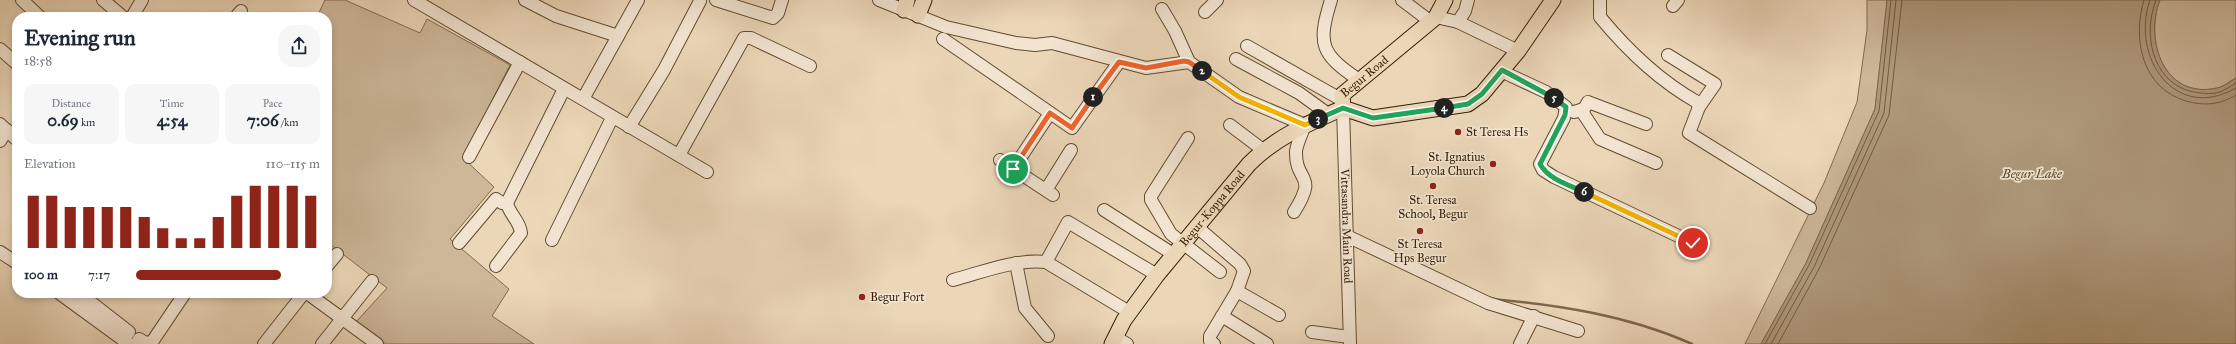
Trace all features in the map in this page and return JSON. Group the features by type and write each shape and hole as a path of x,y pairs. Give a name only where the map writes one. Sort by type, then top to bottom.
{"main road":[{"path":"918,15 924,0"},
{"name":"Begur Road","path":"1445,0 1434,20 1342,95 1342,104 1373,118 1468,104 1482,94 1518,51 1553,0"},
{"name":"Begur-Koppa Road","path":"1118,342 1129,312 1196,226 1263,150 1305,125 1328,114 1342,104"}],"street":[{"path":"22,0 35,12"},
{"path":"103,0 117,12"},
{"path":"135,12 142,0"},
{"path":"414,0 583,99 612,118 629,126 707,172"},
{"path":"525,0 556,16 618,36"},
{"path":"583,99 638,0"},
{"path":"716,0 773,18 778,13 782,0"},
{"path":"879,0 905,5 918,15 972,34 1035,45 1052,43 1099,54 1119,62 1146,68 1189,62"},
{"path":"1205,12 1217,0"},
{"path":"1331,0 1324,27 1324,44 1327,52 1340,67 1359,80"},
{"path":"1402,0 1434,20 1458,22 1518,51"},
{"path":"1458,22 1465,11 1468,0"},
{"path":"1600,0 1600,16 1621,42 1656,76 1697,102 1699,107"},
{"path":"629,126 664,70 700,1"},
{"path":"1162,9 1175,31 1189,62 1239,97 1305,125 1296,153 1298,166 1305,178 1307,187 1294,212"},
{"path":"679,155 744,38 751,38 810,66"},
{"path":"943,39 1072,128 1119,62"},
{"path":"1247,46 1342,104"},
{"path":"0,49 12,60"},
{"path":"1668,55 1715,84 1699,107 1688,132 1690,135 1810,208"},
{"path":"1236,59 1299,93 1328,114"},
{"path":"469,157 520,62"},
{"path":"1502,70 1546,92 1566,107 1565,115 1540,164 1543,170 1554,178 1693,243"},
{"path":"496,266 521,233 521,227 508,208 507,203 564,89"},
{"path":"1565,115 1581,110 1588,102 1646,124"},
{"name":"Vittasandra Main Road","path":"1342,104 1349,341"},
{"path":"1581,110 1600,139 1656,164"},
{"path":"1013,169 1050,113"},
{"path":"552,240 612,118"},
{"path":"1230,125 1263,150"},
{"path":"4,127 12,135"},
{"path":"0,142 4,127"},
{"path":"1178,249 1171,234 1156,212 1150,196 1188,138"},
{"path":"1000,160 1050,193 1072,150"},
{"path":"458,243 496,199 502,203 507,203"},
{"path":"1104,210 1220,272"},
{"path":"1046,262 1068,222 1157,275"},
{"path":"1196,226 1243,267 1243,275 1237,291 1210,336 1210,341 1214,344"},
{"path":"1347,236 1480,300 1578,331"},
{"path":"332,260 337,254"},
{"path":"953,280 1016,263 1030,261 1046,262 1129,312"},
{"path":"1016,263 1025,308 1048,336"},
{"path":"322,344 372,281"},
{"path":"1237,291 1279,315"},
{"path":"67,298 131,340 146,343 152,342 182,298"},
{"path":"85,298 131,340"},
{"path":"264,344 302,298"},
{"path":"313,298 378,344"},
{"path":"1222,316 1267,344"},
{"path":"1520,344 1534,316"},
{"path":"1312,332 1349,341"}],"shaded area":[{"path":"325,0 345,0 420,33 427,19 510,65 463,158 494,187 450,239 509,289 492,316 534,344 386,344 356,322 387,288 332,246 332,12 319,12"},
{"path":"1867,0 1887,0 1875,109 1806,263 1761,344 1745,344 1824,183 1857,102 1867,30"},
{"path":"2160,0 2236,0 2236,78 2217,88 2199,89 2183,85 2171,76 2163,64 2157,49 2155,32 2156,16"}],"water":[{"name":"Begur Lake","path":"1887,0 2160,0 2156,16 2155,32 2157,49 2163,64 2171,76 2183,85 2199,89 2217,88 2236,78 2236,344 1761,344 1806,263 1875,109"}],"waterway":[{"path":"1492,299 1569,308 1594,313 1644,326 1692,344"}],"place":[{"name":"St Teresa Hs","path":"1458,132"},
{"name":"St. Ignatius Loyola Church","path":"1493,164"},
{"name":"St. Teresa School, Begur","path":"1433,186"},
{"name":"St Teresa Hps Begur","path":"1420,231"},
{"name":"Begur Fort","path":"862,297"}],"route":[{"path":"1013,169 1050,113 1072,128 1119,62 1146,68 1184,61 1189,62 1239,97 1305,125 1343,108 1373,118 1468,104 1482,94 1502,70 1546,92 1566,107 1564,118 1540,164 1543,170 1554,178 1693,243"}]}
